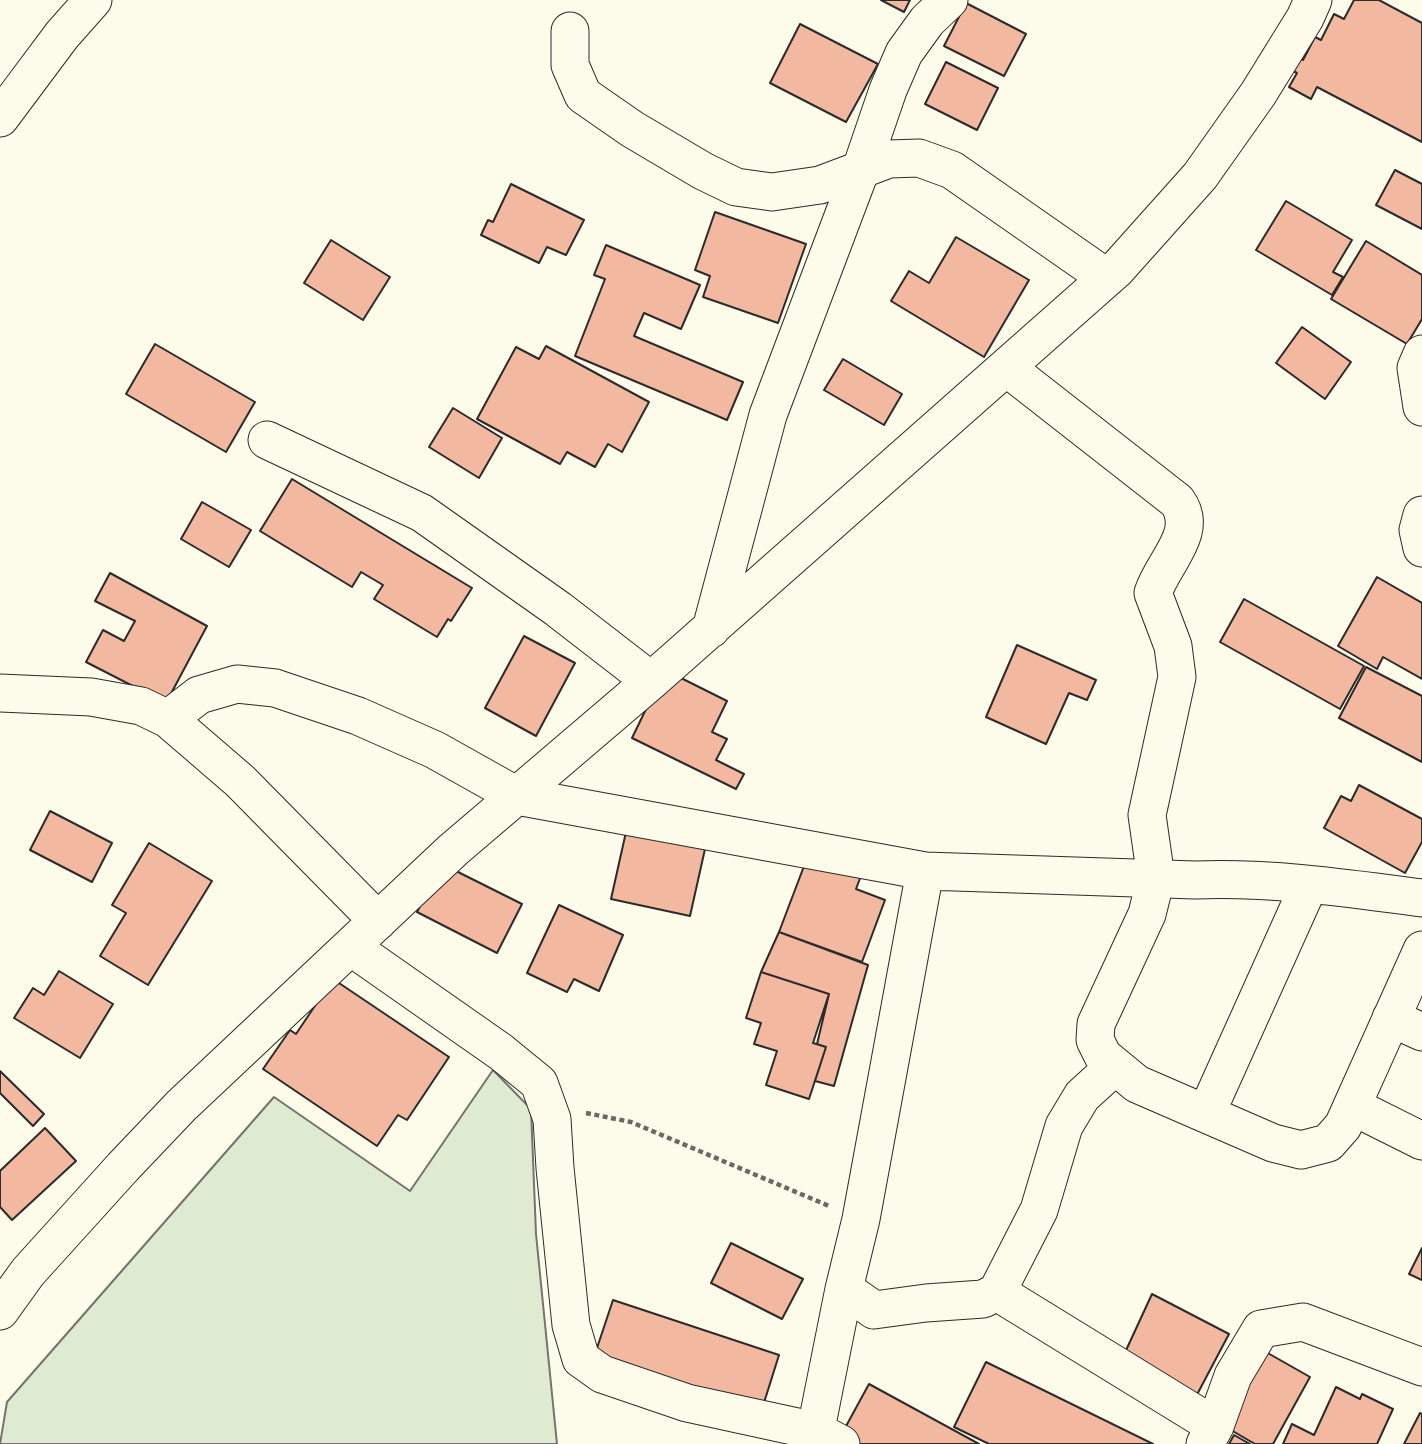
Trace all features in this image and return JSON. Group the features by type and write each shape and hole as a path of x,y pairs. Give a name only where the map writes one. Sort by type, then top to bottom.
{"street":[{"path":"0,118 62,35 93,0"},
{"path":"711,629 768,415 888,90 904,53 927,21 949,0"},
{"path":"0,1311 28,1272 173,1114 453,850 711,629 1107,278 1200,176 1258,94 1312,0"},
{"path":"570,31 570,65 583,95 632,129 703,172 736,187 772,192 820,185 889,159 919,158 952,170 1107,278"},
{"path":"1422,354 1416,368 1422,407"},
{"path":"1007,368 1177,501 1184,510 1186,527 1174,555 1158,577 1153,593 1173,646 1177,677 1147,815 1156,878 1147,914 1096,1024 1096,1040 1103,1056 1137,1084 1273,1143 1301,1150 1328,1143 1343,1126 1352,1106 1407,1025 1422,950"},
{"path":"267,440 422,513 558,609 651,681"},
{"path":"1422,515 1418,530 1422,548"},
{"path":"168,719 199,695 237,684 275,688 369,720 435,750 517,796 925,870 1225,879 1422,898"},
{"path":"0,693 91,697 141,706 168,719 240,781 378,921"},
{"path":"351,947 539,1083 552,1119 571,1325 581,1359 602,1374 687,1403 823,1440 844,1289 861,1219 925,870"},
{"path":"1206,1114 1309,885"},
{"path":"844,1289 874,1310 983,1299 997,1292 1039,1210 1064,1126 1082,1096 1115,1066"},
{"path":"1352,1106 1422,1140"},
{"path":"997,1292 1210,1435 1233,1376 1261,1329 1303,1322 1422,1367"}],"path":[{"path":"547,1105 631,1122 861,1219"}],"green space":[{"path":"493,1070 531,1109 536,1234 557,1444 0,1444 7,1402 274,1097 410,1191"}],"building":[{"path":"881,0 910,0 904,12"},
{"path":"1354,0 1379,0 1422,23 1422,142 1317,87 1311,99 1289,87 1297,73 1284,66 1292,53 1303,60 1315,37 1321,40 1334,14 1344,19"},
{"path":"966,3 1026,34 1004,76 944,46"},
{"path":"800,24 878,64 846,122 770,83"},
{"path":"946,62 998,88 977,130 925,104"},
{"path":"1395,170 1422,184 1422,229 1376,205"},
{"path":"511,184 584,220 566,255 547,247 539,263 481,235 488,220 493,222"},
{"path":"1286,201 1352,240 1333,272 1343,277 1332,295 1256,250"},
{"path":"715,212 806,244 778,323 703,297 710,276 695,270"},
{"path":"956,237 1029,280 984,357 891,301 909,271 929,283"},
{"path":"331,240 390,277 363,320 304,283"},
{"path":"1366,241 1422,275 1422,319 1407,344 1331,299"},
{"path":"606,245 700,285 681,329 644,313 634,336 743,382 727,420 575,356 605,279 594,275"},
{"path":"1302,327 1351,362 1325,399 1276,363"},
{"path":"155,344 255,402 226,452 126,394"},
{"path":"546,346 649,402 622,452 608,444 595,467 567,452 560,464 477,419 516,347 539,359"},
{"path":"843,359 902,394 884,425 824,390"},
{"path":"453,408 502,438 479,478 429,447"},
{"path":"292,479 472,588 437,637 374,599 383,585 361,572 352,587 260,531"},
{"path":"202,502 251,530 229,567 181,539"},
{"path":"110,573 207,626 166,703 86,662 103,630 124,641 135,621 95,601"},
{"path":"1377,577 1422,603 1422,679 1383,657 1377,669 1338,646"},
{"path":"1244,599 1364,666 1340,709 1220,642"},
{"path":"524,636 575,663 536,736 485,708"},
{"path":"1017,645 1096,680 1087,700 1069,693 1046,744 986,717"},
{"path":"1366,667 1422,696 1422,762 1339,718"},
{"path":"665,670 727,701 712,732 727,739 716,760 744,774 736,789 632,738"},
{"path":"1359,785 1422,819 1422,842 1405,873 1324,828 1341,796 1351,801"},
{"path":"50,811 112,843 92,882 30,850"},
{"path":"626,832 705,849 690,916 611,899"},
{"path":"149,843 212,881 148,985 100,956 126,913 112,905"},
{"path":"809,853 862,873 856,889 885,900 862,962 779,932"},
{"path":"442,864 522,904 497,953 417,912"},
{"path":"559,905 623,935 599,991 574,979 567,992 527,973"},
{"path":"779,932 868,965 834,1086 815,1081 826,1047 817,1044 829,994 761,972"},
{"path":"59,971 113,1004 80,1058 14,1018 33,988 44,995"},
{"path":"761,972 829,994 813,1043 826,1047 809,1099 766,1085 777,1051 754,1044 761,1023 746,1018"},
{"path":"333,979 449,1057 407,1120 398,1115 377,1146 263,1069 290,1030 296,1034"},
{"path":"0,1071 44,1114 33,1126 0,1093"},
{"path":"45,1128 76,1161 12,1220 0,1207 0,1171"},
{"path":"731,1243 803,1279 782,1319 711,1283"},
{"path":"1422,1248 1422,1280 1409,1274"},
{"path":"1152,1294 1229,1334 1191,1406 1122,1359"},
{"path":"613,1300 779,1355 762,1409 595,1354"},
{"path":"1266,1352 1310,1377 1273,1444 1255,1444 1224,1426"},
{"path":"986,1362 1153,1444 989,1444 954,1427"},
{"path":"869,1384 979,1444 849,1444 839,1439"},
{"path":"1336,1387 1360,1399 1362,1394 1393,1409 1377,1444 1283,1444 1292,1424 1314,1435"},
{"path":"1420,1413 1422,1444 1404,1444"},
{"path":"1234,1435 1250,1444 1229,1444"}]}
